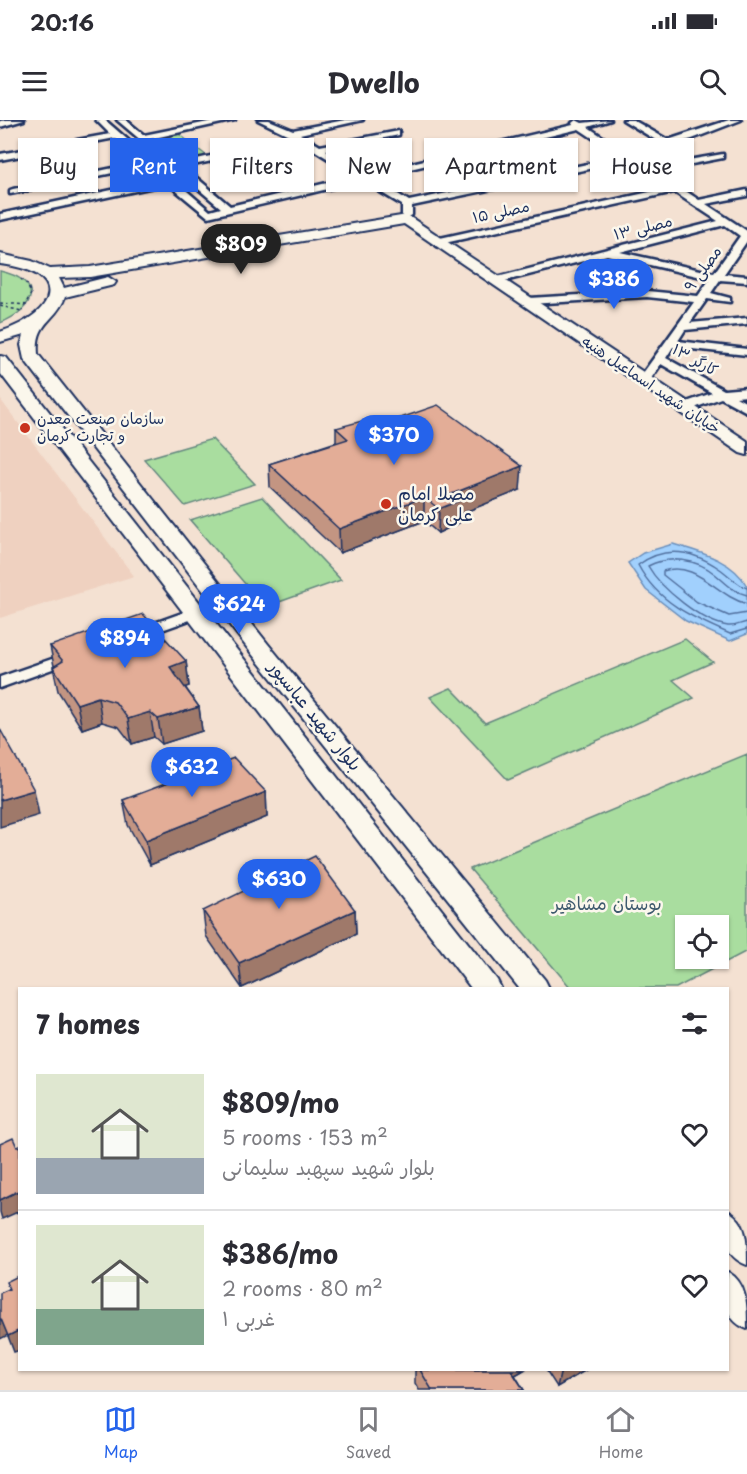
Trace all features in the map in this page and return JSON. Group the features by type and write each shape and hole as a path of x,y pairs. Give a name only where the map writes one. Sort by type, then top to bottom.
{"main road":[{"name":"خیابان شهید اسماعیل هنیه","path":"411,216 440,241 747,449"},
{"path":"47,274 90,272 411,216"},
{"path":"58,294 411,216"},
{"path":"0,259 24,263 47,274 55,283 58,294 49,311 25,314 0,337"},
{"name":"بلوار شهید عباسپور","path":"25,314 30,355 260,649 534,987"},
{"name":"بلوار شهید عباسپور","path":"0,361 486,987"},
{"path":"231,658 260,649"},
{"path":"729,1227 747,1250"},
{"path":"729,1289 747,1312"}],"street":[{"path":"0,124 20,120"},
{"path":"100,120 120,138"},
{"path":"121,120 142,138 231,120"},
{"path":"262,120 326,153"},
{"path":"198,161 359,120"},
{"path":"571,120 599,138"},
{"path":"412,166 607,120"},
{"path":"627,120 658,138"},
{"path":"684,138 736,120 747,124"},
{"path":"319,149 396,133"},
{"path":"0,157 117,135"},
{"path":"694,141 720,156 694,161"},
{"path":"383,192 411,216 590,166"},
{"path":"13,192 110,172"},
{"path":"239,195 326,176"},
{"path":"198,184 228,209"},
{"path":"182,192 208,214 326,186"},
{"path":"0,217 117,192"},
{"name":"مصلی ۱۵","path":"440,241 661,192"},
{"path":"680,192 747,234"},
{"path":"697,203 747,193"},
{"path":"197,205 228,198"},
{"name":"مصلی ۱۳","path":"497,280 726,222"},
{"name":"مصلی ۹","path":"644,380 747,234"},
{"path":"607,252 716,277 747,279"},
{"path":"732,254 747,252"},
{"path":"529,301 647,294 726,300"},
{"path":"680,327 747,321"},
{"path":"668,343 747,352"},
{"name":"کارگر ۱۳","path":"658,358 747,408"},
{"path":"685,407 723,394 747,392"},
{"path":"120,640 196,613"},
{"path":"0,683 87,652"}],"path":[{"path":"16,276 30,289 30,300 25,314"},
{"path":"0,305 25,314"},
{"path":"0,305 25,314"}],"shaded area":[{"path":"0,399 134,576 0,618"}],"green space":[{"path":"179,134 184,138 158,138"},
{"path":"198,149 207,156 198,158"},
{"path":"0,271 24,281 29,288 30,295 28,303 22,310 0,323"},
{"path":"212,439 255,484 185,506 144,459"},
{"path":"262,497 341,580 265,607 190,520"},
{"path":"685,639 713,662 673,680 694,698 508,780 430,697 451,688 485,723"},
{"name":"بوستان مشاهیر","path":"747,754 747,951 729,960 729,915 675,915 675,969 712,969 678,987 570,987 470,869"}],"water":[{"path":"673,544 715,558 725,563 741,577 747,586 747,634 730,641 686,621 646,590 628,563 643,553"}],"building":[{"name":"مصلا امام علی کرمان","path":"438,405 522,466 449,495 461,500 439,509 424,497 339,529 269,464 348,439 336,428 362,421 372,428"},
{"path":"143,614 186,661 170,667 199,707 158,719 150,712 128,719 115,702 98,697 77,704 53,667 63,661 50,646"},
{"path":"0,729 34,790 0,800"},
{"path":"234,758 266,792 146,840 123,800"},
{"path":"315,856 355,910 239,963 203,911"},
{"path":"13,1138 18,1147 18,1191 0,1200 0,1144"},
{"path":"18,1276 18,1331 8,1336 0,1319 0,1293 9,1289 6,1282"},
{"path":"421,1371 512,1371 524,1390 432,1390"}],"place":[{"name":"سازمان صنعت معدن و تجارت کرمان","path":"25,428"},
{"name":"مصلا امام علی کرمان","path":"386,504"}]}
